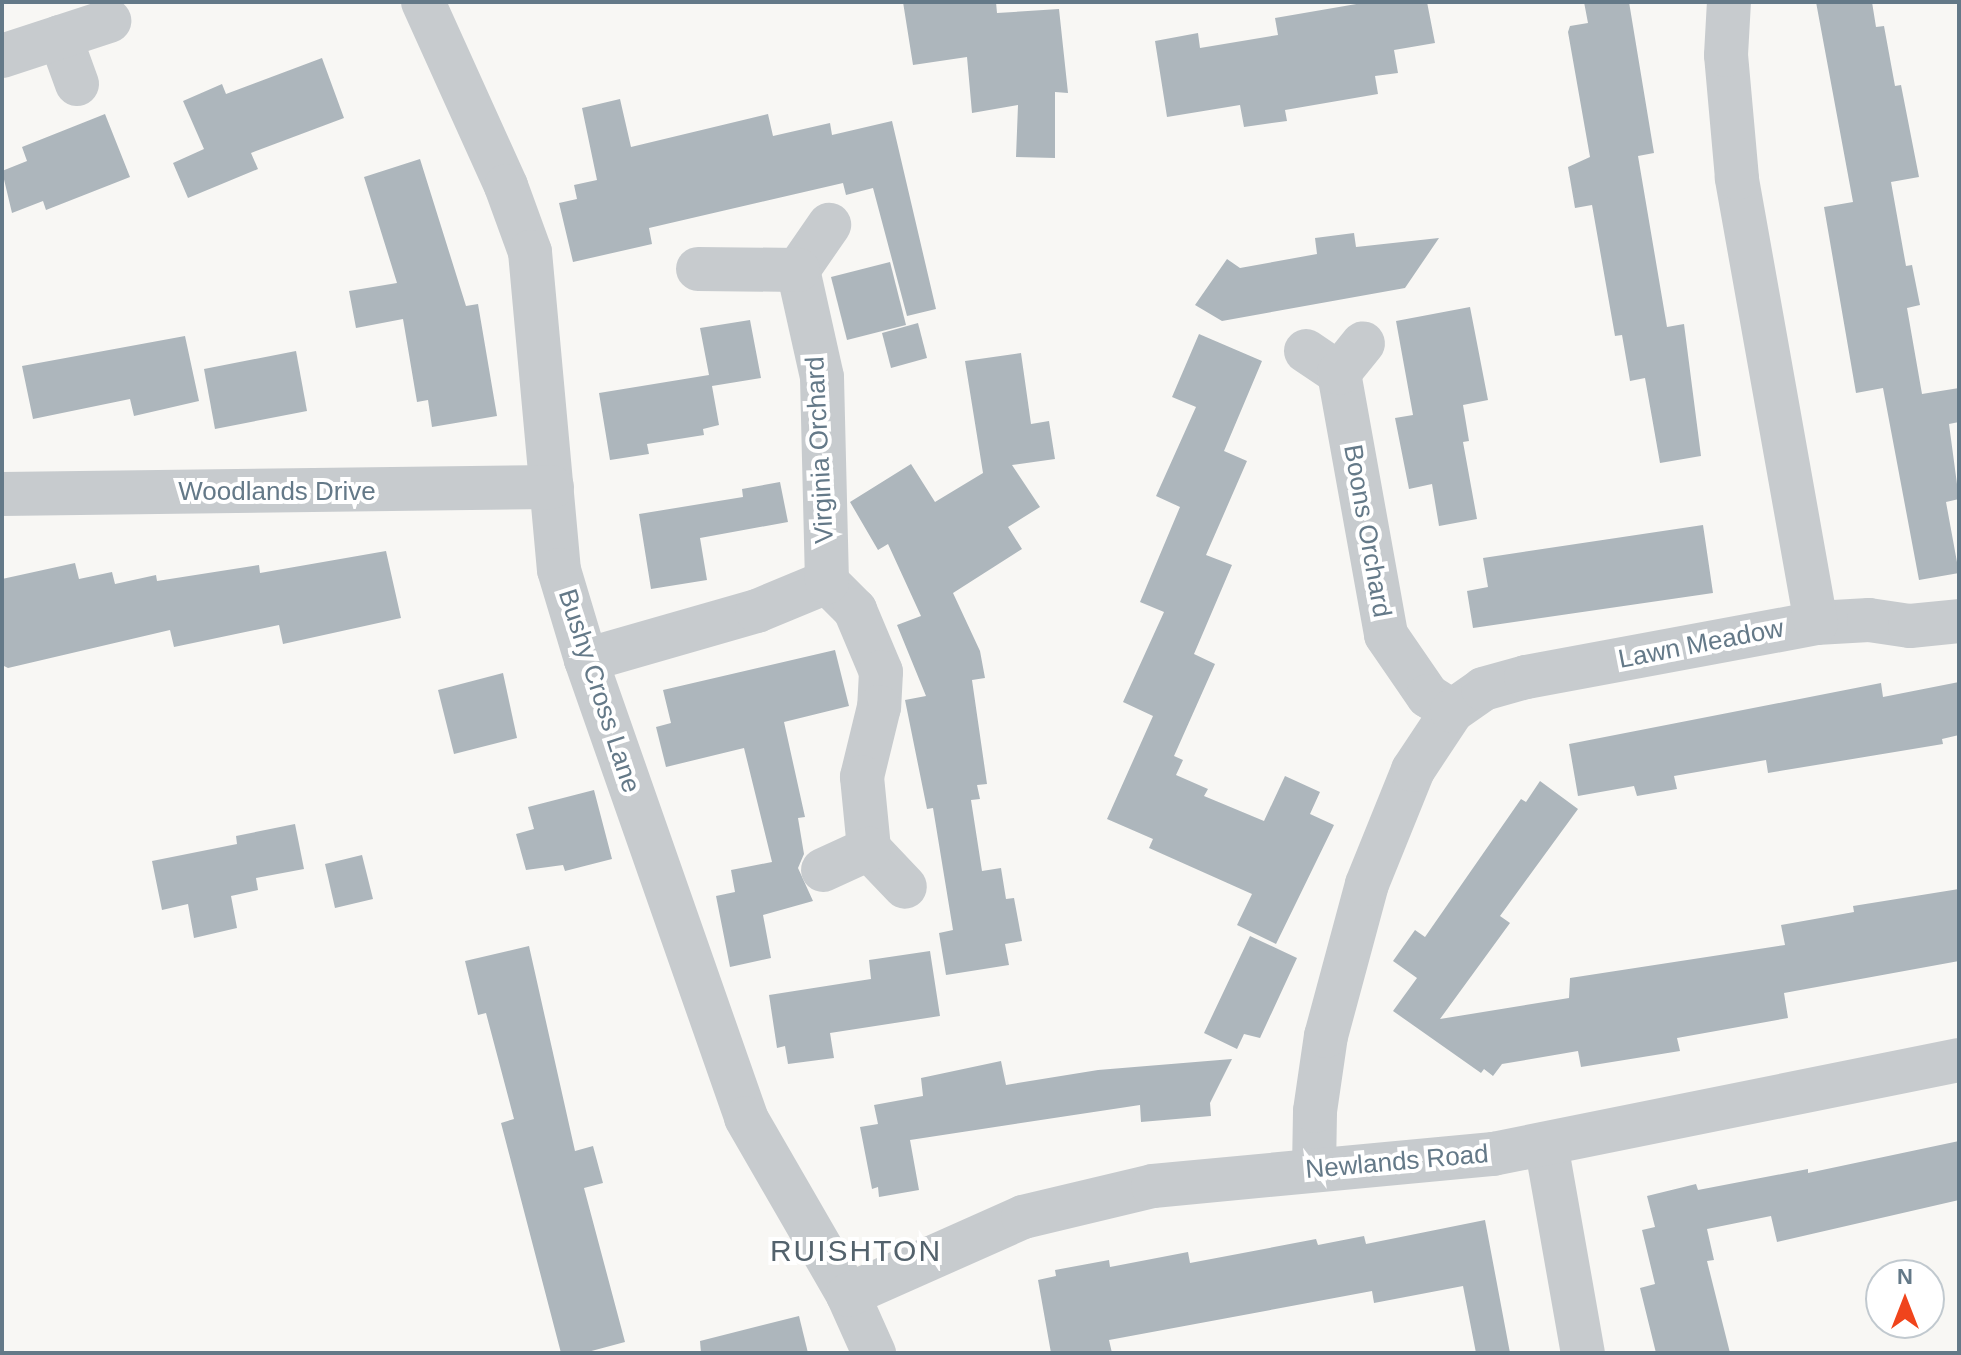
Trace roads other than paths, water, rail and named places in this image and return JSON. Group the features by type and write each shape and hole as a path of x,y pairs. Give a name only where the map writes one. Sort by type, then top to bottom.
{"street":[{"name":"Bushy Cross Lane","path":"423,2 506,186 530,252 559,570 586,660 746,1118 848,1295 874,1353"},
{"name":"Lawn Meadow","path":"1314,1169 1315,1111 1326,1036 1367,884 1413,770 1452,711 1483,689 1526,677 1816,623 1737,178 1726,55 1729,2"},
{"path":"2,56 109,21"},
{"path":"60,37 77,84"},
{"path":"698,269 798,270 829,225"},
{"name":"Virginia Orchard","path":"798,270 822,377 827,582 855,610 881,672 879,707 862,777 869,849"},
{"name":"Boons Orchard","path":"1336,356 1386,635 1428,696 1452,711"},
{"name":"Woodlands Drive","path":"2,494 552,487"},
{"name":"Virginia Orchard","path":"586,660 757,611 827,582"},
{"path":"1816,623 1869,620 1910,626 1959,621"},
{"path":"823,870 869,849 905,887"},
{"name":"Newlands Road","path":"848,1295 1023,1217 1153,1186 1546,1144 1959,1060"},
{"path":"1546,1144 1583,1353"}],"district":[{"name":"RUISHTON","path":"856,1251"}]}
